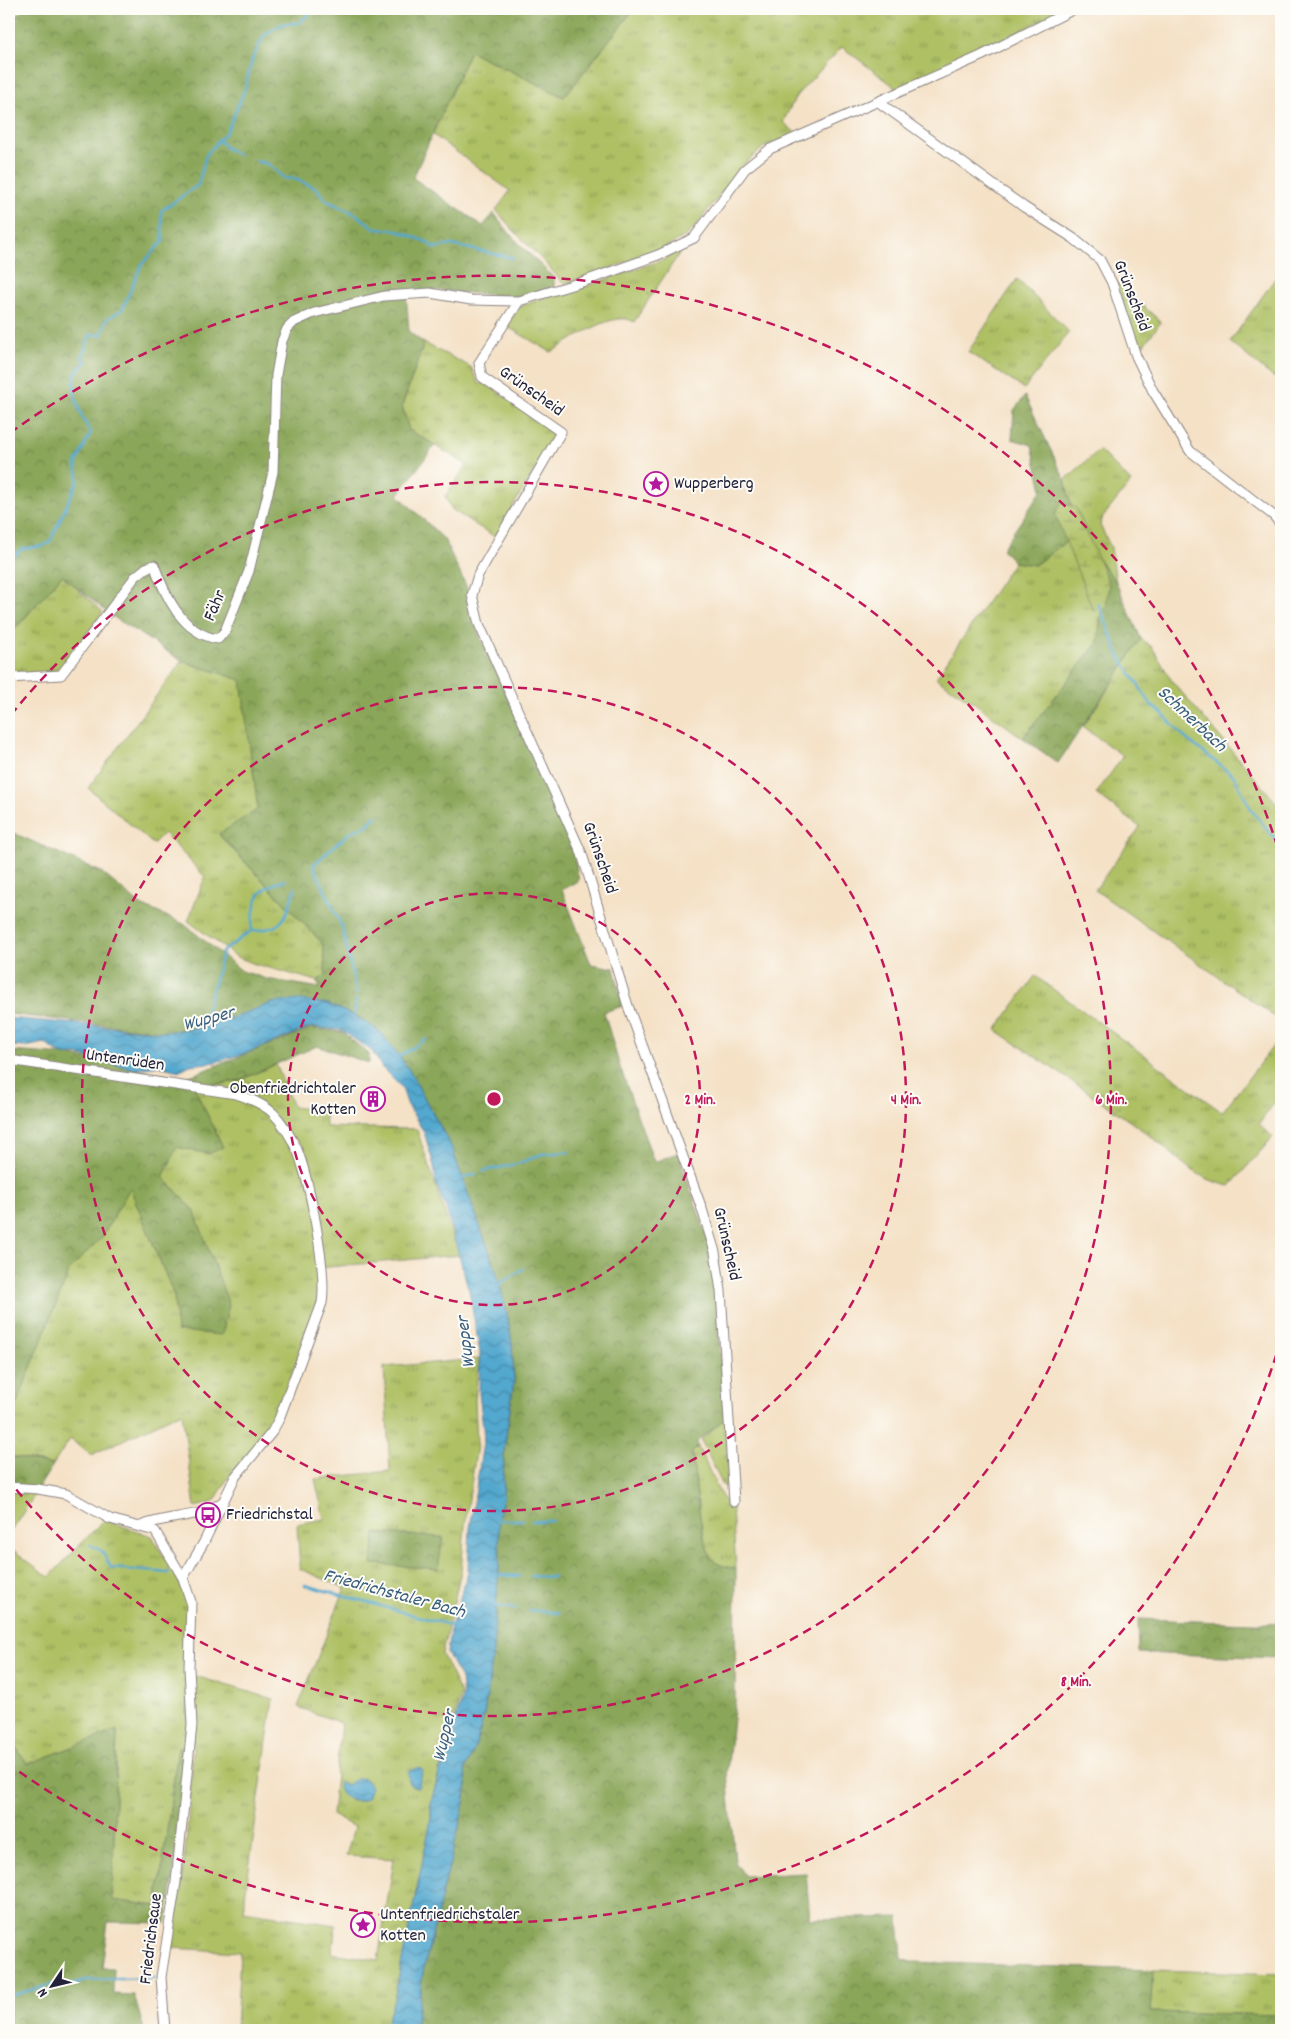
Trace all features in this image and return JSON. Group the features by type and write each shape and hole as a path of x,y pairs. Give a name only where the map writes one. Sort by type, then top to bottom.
{"street":[{"path":"519,301 585,281 649,258 694,238 745,169 770,149 880,103 981,56 1074,9"},
{"name":"Grünscheid","path":"880,103 1024,207 1073,238 1100,260 1112,283 1136,356 1153,391 1190,451 1274,516 1281,525"},
{"name":"Fähr","path":"9,678 61,675 134,577 146,568 154,565 162,587 176,612 208,638 218,639 225,631 249,571 273,472 276,375 282,341 287,329 294,322 314,313 384,296 430,292 471,300 519,301"},
{"name":"Grünscheid","path":"519,301 479,364 482,377 561,432 478,575 472,594 479,624 582,854 628,1006 702,1209 714,1252 722,1300 734,1502"},
{"name":"Untenrüden","path":"9,1060 236,1094 255,1101 273,1113 291,1138 301,1161 316,1234 324,1294 303,1359 279,1419 272,1432 238,1473 222,1502"},
{"path":"9,1487 58,1492 79,1500 110,1519 125,1524 141,1526 157,1533 183,1578 204,1542 222,1502"},
{"path":"141,1526 163,1518 200,1513 222,1502"},
{"name":"Friedrichsaue","path":"165,2030 161,1977 176,1882 192,1711 189,1668 191,1602 183,1578"}],"green space":[{"path":"9,9 12,9 15,17 23,9 634,9 564,97 470,51 413,178 483,226 494,213 511,235 554,278 554,287 518,297 435,290 406,292 409,332 424,343 402,406 409,430 435,445 398,495 444,539 469,592 470,614 569,832 579,880 562,890 591,964 614,968 623,1006 604,1012 619,1064 654,1162 678,1153 712,1252 726,1421 723,1420 697,1441 698,1447 692,1452 702,1526 709,1553 716,1563 736,1569 735,1702 727,1772 735,1862 745,1876 806,1873 810,1919 899,1917 902,1959 912,1962 1153,1970 1150,2012 1281,2015 1281,2030 415,2030 423,1972 462,1814 467,1785 465,1770 476,1745 484,1715 492,1661 500,1555 498,1519 503,1499 504,1450 514,1381 512,1344 507,1313 496,1271 451,1146 408,1068 380,1032 359,1018 328,1004 272,1003 210,1026 165,1032 9,1014 9,831 101,872 141,905 184,924 242,971 267,979 320,988 317,981 326,975 323,944 219,834 258,809 241,680 182,661 112,616 62,575 9,636"},
{"path":"634,9 1065,9 899,90 842,47 796,96 783,122 797,134 764,147 742,166 690,233 663,249 566,284 562,282 496,210 510,191 432,134 470,51 564,97"},
{"path":"683,248 634,322 626,319 616,319 604,323 551,352 506,326 520,307 555,293 575,290 665,259"},
{"path":"1281,270 1281,368 1274,378 1230,342"},
{"path":"1017,279 1069,332 1024,389 968,352"},
{"path":"1116,281 1161,322 1139,351"},
{"path":"424,343 471,367 479,384 484,382 555,432 555,436 495,537 451,509 445,496 467,465 409,430 402,406"},
{"path":"1025,396 1065,480 1078,533 1034,565 1014,562 1002,549 1042,490 1032,445 1012,439 1014,410"},
{"path":"1099,450 1131,482 1103,517 1100,525 1111,548 1116,582 1092,551 1102,603 1098,642 1023,738 936,678 1014,562 1035,565 1077,533 1065,480"},
{"path":"1062,502 1076,508 1109,583 1106,608 1093,610 1055,514"},
{"path":"1090,548 1116,582 1141,639 1058,763 1023,738 1098,642 1102,603"},
{"path":"62,575 103,612 58,671 9,676 9,636"},
{"path":"1141,639 1152,647 1172,681 1281,808 1281,1021 1095,890 1140,827 1096,794 1123,756 1083,727"},
{"path":"182,661 242,680 258,809 219,835 323,944 326,975 317,981 255,964 237,957 188,921 205,877 164,833 153,844 88,788"},
{"path":"1035,976 1222,1112 1281,1036 1281,1094 1259,1124 1273,1137 1230,1186 1204,1177 1194,1171 1145,1132 996,1030"},
{"path":"312,1028 342,1032 369,1054 369,1063 317,1046 240,1080 195,1089 223,1147 209,1154 177,1147 163,1177 194,1210 229,1305 222,1335 177,1331 174,1295 130,1188 102,1237 70,1269 9,1423 9,1051 67,1055 182,1079"},
{"path":"276,1064 293,1107 325,1111 326,1127 417,1130 459,1255 317,1268 319,1296 301,1354 269,1427 227,1480 214,1502 195,1507 182,1412 91,1455 70,1439 53,1465 9,1456 9,1423 70,1268 102,1237 130,1187 174,1295 177,1331 194,1210 163,1177 177,1147 209,1154 194,1089 239,1081"},
{"path":"479,1359 475,1400 477,1445 465,1525 461,1571 442,1654 461,1694 431,1801 431,1820 395,1995 385,2030 236,2030 240,1952 172,1948 189,1813 195,1676 273,1699 243,1911 336,1925 332,1953 378,1960 394,1859 346,1856 354,1827 332,1815 341,1723 298,1707 345,1588 300,1569 297,1524 324,1519 315,1479 390,1471 384,1367","holes":["356,1779 367,1798 362,1801 350,1801 343,1783 347,1785"]},
{"path":"723,1420 726,1421 729,1484 723,1486 701,1440"},
{"path":"698,1447 724,1501 732,1508 736,1569 716,1563 709,1553 705,1541 692,1452"},
{"path":"9,1456 53,1465 37,1490 9,1491"},
{"path":"38,1490 9,1534 9,1491"},
{"path":"104,1520 152,1536 180,1584 187,1605 185,1651 189,1696 186,1747 178,1748 157,1906 112,1900 117,1731 28,1764 9,1738 9,1547 49,1577"},
{"path":"375,1533 443,1537 438,1569 372,1564"},
{"path":"1138,1619 1281,1624 1281,1658 1139,1653"},
{"path":"117,1730 112,1900 157,1906 178,1748 186,1747 173,1882 166,1923 108,1922 102,1968 114,1968 113,1994 134,1995 144,2030 9,2030 9,1738 28,1764"},
{"path":"1153,1970 1281,1974 1281,2015 1150,2012"}],"water":[{"path":"300,1000 328,1004 359,1018 380,1032 408,1068 451,1146 496,1271 507,1313 512,1344 514,1381 504,1450 503,1499 498,1519 500,1555 492,1662 484,1715 476,1745 465,1770 467,1785 462,1814 423,1972 415,2030 385,2030 395,1995 431,1820 431,1801 463,1695 461,1679 447,1653 450,1630 468,1572 470,1528 484,1436 479,1393 480,1352 469,1291 446,1208 436,1184 434,1166 424,1132 408,1106 402,1088 382,1068 372,1051 341,1030 311,1027 249,1052 216,1062 190,1065 179,1071 159,1066 135,1069 77,1055 62,1055 44,1043 25,1047 9,1046 9,1018 165,1032 210,1026 272,1003"},
{"path":"419,1767 423,1771 418,1788 409,1784 408,1772"},
{"path":"364,1778 371,1787 367,1798 354,1801 342,1794 338,1785 340,1782 347,1785 356,1779"}],"waterway":[{"path":"9,560 22,549 43,546 50,542 78,480 76,464 91,432 83,419 74,385 77,371 86,362 82,357 90,335 101,335 107,319 122,310 142,264 163,241 161,211 198,185 206,155 227,131 245,89 252,60 264,35 282,24 299,23 314,9"},
{"path":"219,140 226,148 239,155"},
{"path":"257,161 268,164 284,178 295,179 316,188 326,200 357,215 376,229 396,230 427,242 434,248 452,245 513,258"},
{"name":"Schmerbach","path":"1098,603 1120,657 1152,706 1161,712 1185,738 1234,776 1252,811 1281,846"},
{"path":"357,994 342,927 313,865 349,833 367,825 376,816"},
{"name":"Wupper","path":"201,1030 223,951 251,931 255,904 261,893 266,888 285,880"},
{"path":"251,931 263,930 278,925 286,915 295,888"},
{"path":"354,1019 356,1000"},
{"path":"421,1043 426,1039"},
{"path":"397,1058 417,1045"},
{"path":"483,1171 517,1164 542,1154 569,1152"},
{"path":"461,1179 476,1174"},
{"path":"496,1286 523,1269"},
{"path":"496,1520 522,1520"},
{"path":"532,1521 553,1521"},
{"name":"Friedrichstaler Bach","path":"90,1545 102,1551 111,1568 169,1573"},
{"path":"497,1575 520,1576"},
{"path":"531,1576 553,1577"},
{"name":"Friedrichstaler Bach","path":"305,1585 453,1626"},
{"path":"494,1606 517,1609"},
{"path":"529,1610 559,1613"},
{"path":"9,1996 58,1983 76,1984 87,1980 155,1978"}],"place":[{"name":"Wupperberg","path":"656,484"},
{"name":"Obenfriedrichtaler Kotten","path":"373,1099"},
{"name":"Friedrichstal","path":"208,1515"},
{"name":"Untenfriedrichstaler Kotten","path":"363,1925"}]}
